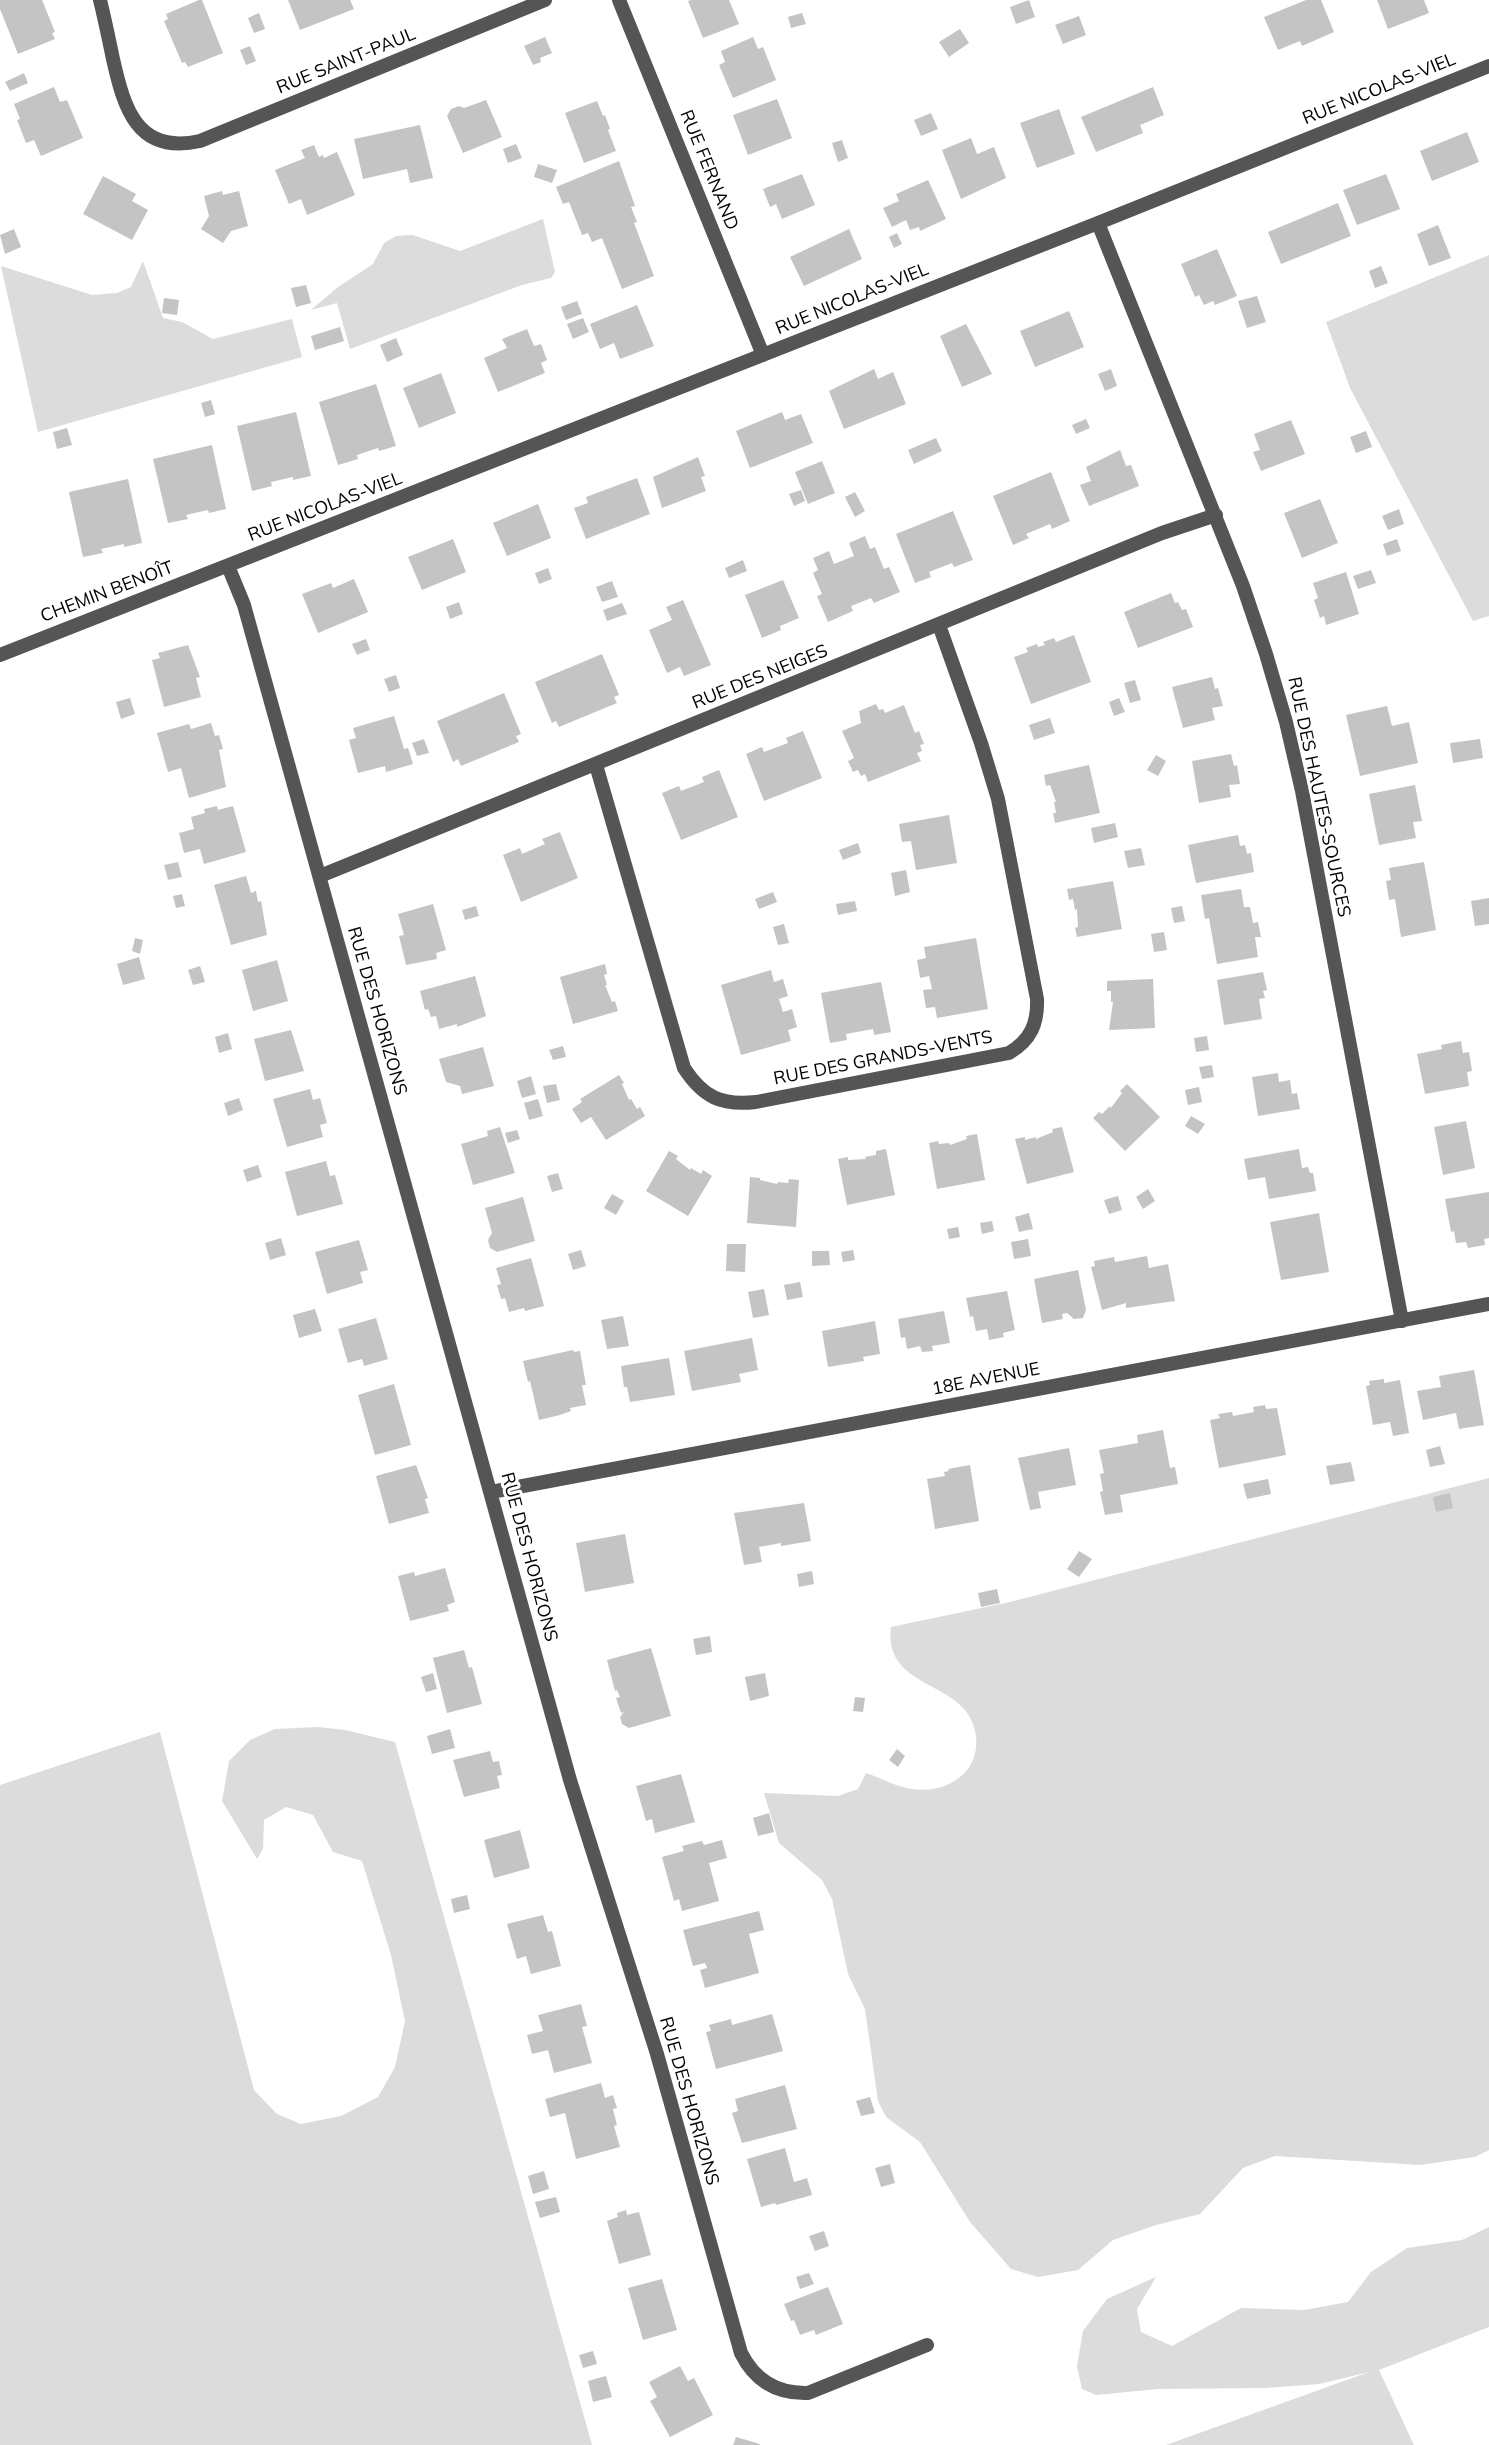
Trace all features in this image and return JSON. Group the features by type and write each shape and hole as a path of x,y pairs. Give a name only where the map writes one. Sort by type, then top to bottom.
{"street":[{"name":"RUE SAINT-PAUL","path":"100,0 125,105 139,126 160,140 186,144 200,141 545,0"},
{"name":"RUE FERNAND","path":"620,0 763,355"},
{"name":"RUE NICOLAS-VIEL","path":"228,566 1489,66"},
{"name":"RUE DES HAUTES-SOURCES","path":"1098,223 1216,515 1266,654 1286,722 1402,1321"},
{"name":"RUE DES NEIGES","path":"320,877 1163,533 1216,515"},
{"name":"CHEMIN BENOÎT","path":"0,655 228,566"},
{"name":"RUE DES HORIZONS","path":"228,566 244,605 570,1780 657,2054 734,2333 747,2366 768,2385 794,2393 808,2393 927,2345"},
{"name":"RUE DES GRANDS-VENTS","path":"596,765 684,1068 693,1083 706,1094 722,1102 756,1102 1010,1053 1020,1046 1035,1025 1037,999 998,799 939,625"},
{"name":"18E AVENUE","path":"491,1492 1489,1304"}],"shaded area":[{"path":"543,219 555,272 551,278 522,285 350,349 337,303 311,310 338,287 373,264 384,243 396,236 413,235 460,251"},
{"path":"1489,255 1489,616 1473,621 1350,388 1326,322"},
{"path":"143,261 163,318 182,322 213,339 292,319 302,357 38,432 1,266 92,295 117,293 131,287"},
{"path":"1489,1478 1489,2150 1475,2157 1420,2165 1275,2156 1243,2168 1200,2214 1113,2240 1078,2270 1038,2277 1011,2269 970,2222 920,2142 886,2117 878,2101 865,2009 848,1974 832,1899 822,1880 779,1843 764,1793 838,1796 858,1789 866,1773 901,1786 926,1790 952,1783 970,1766 976,1741 974,1727 966,1712 954,1700 910,1673 899,1662 892,1647 891,1627 1010,1602"},
{"path":"318,1727 345,1730 395,1742 592,2445 0,2445 0,1785 160,1732 254,2090 277,2114 301,2124 341,2116 378,2097 395,2067 405,2021 391,1955 362,1861 333,1852 313,1815 286,1807 264,1820 263,1849 257,1859 222,1801 229,1761 250,1740 275,1729"},
{"path":"1489,2227 1489,2327 1379,2370 1414,2445 1166,2445 1369,2372 1319,2384 1265,2388 1158,2389 1096,2395 1082,2389 1077,2366 1083,2331 1107,2299 1156,2277 1137,2309 1141,2332 1172,2346 1241,2308 1304,2310 1348,2302 1371,2272 1407,2248 1462,2240"}],"building":[{"path":"0,0 42,0 55,32 52,33 55,39 18,54 0,9"},
{"path":"202,0 223,53 188,67 185,62 182,63 164,21 168,19 166,14"},
{"path":"288,0 350,0 354,9 300,30"},
{"path":"729,0 739,24 703,38 688,1"},
{"path":"1029,0 1035,17 1016,24 1010,7"},
{"path":"1306,0 1321,0 1334,32 1302,46 1300,41 1278,50 1264,17"},
{"path":"1377,0 1424,0 1429,13 1388,29"},
{"path":"259,13 265,29 254,33 248,18"},
{"path":"802,13 806,24 791,28 788,17"},
{"path":"1079,16 1086,35 1063,44 1055,25"},
{"path":"960,29 969,43 949,57 939,42"},
{"path":"545,37 552,53 540,58 541,62 533,65 524,46"},
{"path":"753,37 758,49 763,47 776,80 733,98 719,65 725,62 721,51"},
{"path":"250,46 256,61 246,65 240,50"},
{"path":"24,73 28,83 10,91 5,82"},
{"path":"54,87 60,102 67,100 83,138 41,156 34,140 26,143 14,104"},
{"path":"1153,87 1164,115 1140,125 1143,133 1096,152 1081,117"},
{"path":"777,99 792,138 748,155 733,115"},
{"path":"486,100 502,137 463,153 447,116 451,109 459,106 464,108"},
{"path":"597,101 603,116 605,115 616,151 584,163 565,113"},
{"path":"1059,109 1075,154 1037,168 1020,123"},
{"path":"931,113 938,129 921,136 914,120"},
{"path":"420,125 433,178 410,183 407,169 363,179 354,139"},
{"path":"1467,132 1479,162 1432,181 1420,151"},
{"path":"971,138 977,154 994,147 1006,178 961,199 942,150"},
{"path":"842,140 848,158 838,162 832,143"},
{"path":"516,144 522,158 508,163 503,149"},
{"path":"314,145 319,157 323,155 324,158 337,152 355,195 307,215 301,199 289,204 275,170 305,158 301,150"},
{"path":"619,161 635,206 631,207 637,222 634,223 654,276 622,289 602,238 592,242 588,233 582,235 569,202 563,204 556,187"},
{"path":"538,164 557,170 552,183 534,177"},
{"path":"802,174 815,205 782,219 776,204 770,207 763,189"},
{"path":"1386,174 1400,209 1357,225 1343,190"},
{"path":"103,176 136,194 132,201 148,210 132,240 83,214"},
{"path":"928,180 946,219 920,231 919,227 910,230 906,220 892,227 883,208 899,201 896,194"},
{"path":"222,191 223,195 239,191 248,226 231,231 223,243 201,229 209,216 204,196"},
{"path":"1338,203 1351,236 1281,264 1268,232"},
{"path":"1438,225 1451,258 1429,266 1417,234"},
{"path":"14,229 21,247 5,254 0,235"},
{"path":"849,229 862,259 804,286 790,257"},
{"path":"897,233 902,244 894,248 889,237"},
{"path":"1217,249 1237,296 1215,305 1213,301 1204,305 1199,295 1195,297 1181,264"},
{"path":"1381,266 1388,283 1375,288 1369,271"},
{"path":"306,285 311,303 296,307 291,288"},
{"path":"1257,296 1266,322 1247,328 1238,301"},
{"path":"164,298 179,300 177,315 162,313"},
{"path":"577,301 582,314 566,320 561,307"},
{"path":"637,305 654,346 620,359 614,343 600,349 590,324"},
{"path":"1069,311 1084,347 1035,367 1020,331"},
{"path":"583,318 589,332 573,339 567,324"},
{"path":"966,324 992,374 962,387 940,336"},
{"path":"340,327 344,341 315,350 311,336"},
{"path":"527,329 534,346 541,344 547,360 541,363 545,373 498,392 484,358 507,348 502,339"},
{"path":"396,338 403,355 387,362 380,345"},
{"path":"874,369 878,379 893,372 906,404 844,429 829,391"},
{"path":"1111,369 1117,386 1105,391 1098,374"},
{"path":"441,373 456,413 419,428 403,388"},
{"path":"376,384 396,446 379,451 378,448 357,455 358,459 338,465 319,402"},
{"path":"211,400 215,414 205,417 201,403"},
{"path":"296,412 311,476 271,482 272,486 252,491 237,426"},
{"path":"782,412 785,420 801,414 813,443 750,468 736,431"},
{"path":"1086,419 1090,428 1076,434 1072,425"},
{"path":"1291,420 1305,454 1261,471 1253,452 1260,450 1254,434"},
{"path":"67,428 72,445 57,449 53,432"},
{"path":"1366,431 1372,447 1356,453 1350,437"},
{"path":"936,438 942,451 914,464 908,450"},
{"path":"212,445 226,509 186,515 188,519 168,523 153,459"},
{"path":"1120,450 1126,466 1131,465 1139,486 1089,506 1080,485 1091,481 1086,467"},
{"path":"698,457 705,476 701,477 706,491 662,508 653,477"},
{"path":"822,461 835,493 808,504 795,472"},
{"path":"1051,472 1070,521 1052,529 1050,524 1026,534 1029,538 1013,545 993,496"},
{"path":"637,478 650,514 586,539 574,508 588,503 586,497"},
{"path":"128,479 142,543 101,549 103,553 83,557 69,492"},
{"path":"801,490 805,501 794,506 789,494"},
{"path":"855,492 865,511 855,517 845,497"},
{"path":"1320,499 1338,543 1302,558 1284,513"},
{"path":"538,504 551,538 507,556 493,523"},
{"path":"1399,509 1404,524 1388,530 1382,516"},
{"path":"953,511 973,560 954,567 952,563 929,572 931,577 915,583 896,534"},
{"path":"865,536 870,549 875,547 884,569 889,567 900,592 874,603 871,598 851,606 853,611 828,622 817,596 822,594 813,573 818,570 813,558 829,551 834,564 854,556 849,543"},
{"path":"453,539 466,572 422,590 408,557"},
{"path":"1397,539 1401,551 1387,556 1383,544"},
{"path":"743,560 747,571 729,578 725,568"},
{"path":"548,568 552,579 539,584 535,573"},
{"path":"1371,570 1376,583 1358,589 1353,576"},
{"path":"1346,572 1359,614 1326,625 1324,616 1320,618 1314,600 1318,598 1313,583"},
{"path":"354,579 368,612 318,633 302,594 331,583 333,588"},
{"path":"783,580 799,618 762,638 745,595"},
{"path":"612,581 618,597 602,602 596,587"},
{"path":"1171,593 1175,603 1178,602 1182,610 1186,609 1193,627 1138,648 1124,612"},
{"path":"683,600 711,665 684,676 680,667 667,673 649,630 672,620 666,607"},
{"path":"459,602 463,614 450,619 446,607"},
{"path":"622,603 627,614 607,621 603,610"},
{"path":"1074,635 1091,682 1031,704 1014,657 1028,652 1026,648 1037,644 1038,647 1045,645 1043,642 1054,638 1056,642"},
{"path":"366,639 370,650 357,655 352,644"},
{"path":"188,645 200,677 196,678 201,697 164,707 152,660 160,658 158,653"},
{"path":"602,654 619,695 614,697 617,703 559,727 556,721 552,723 535,682"},
{"path":"396,675 400,688 389,692 384,679"},
{"path":"1212,677 1223,706 1212,708 1215,720 1183,728 1172,687"},
{"path":"1135,680 1141,700 1130,703 1124,683"},
{"path":"504,693 521,734 516,736 519,742 461,766 458,759 453,762 437,721"},
{"path":"130,698 135,714 121,719 116,702"},
{"path":"1119,698 1125,712 1114,716 1109,702"},
{"path":"876,704 879,710 883,709 885,713 904,705 915,733 919,731 924,744 920,745 922,751 917,753 921,761 868,782 865,774 861,776 858,770 853,772 848,761 854,758 842,731 861,723 859,711"},
{"path":"1387,706 1392,726 1409,722 1418,763 1360,776 1346,715"},
{"path":"394,716 404,749 408,748 413,764 386,772 385,766 358,773 349,740 356,738 353,728"},
{"path":"1050,718 1055,733 1034,740 1029,725"},
{"path":"211,723 215,736 219,735 223,749 219,750 226,787 189,798 181,768 168,772 157,733 189,724 191,729"},
{"path":"803,731 822,778 764,801 746,754 762,747 764,752 788,743 786,738"},
{"path":"424,739 429,753 417,756 412,743"},
{"path":"1480,739 1483,758 1453,763 1450,743"},
{"path":"1231,754 1234,766 1237,765 1240,784 1229,785 1231,797 1199,803 1192,761"},
{"path":"1156,755 1166,761 1158,776 1147,770"},
{"path":"1089,765 1100,813 1055,823 1053,813 1056,813 1056,802 1050,785 1046,786 1044,775"},
{"path":"719,770 738,817 681,840 662,793 679,786 681,791 704,782 702,777"},
{"path":"1415,785 1422,821 1413,822 1416,838 1379,845 1369,794"},
{"path":"217,806 218,810 233,806 246,852 204,864 200,849 184,853 179,833 194,829 191,817 205,813 204,809"},
{"path":"949,815 957,863 916,870 911,841 902,842 899,824"},
{"path":"1115,823 1118,837 1094,843 1091,828"},
{"path":"560,832 578,878 521,902 503,855 520,848 522,854 545,844 542,839"},
{"path":"1238,835 1240,846 1245,845 1247,854 1251,853 1254,872 1196,883 1188,845"},
{"path":"858,843 861,853 843,860 839,850"},
{"path":"1141,848 1145,865 1128,868 1124,851"},
{"path":"178,862 182,877 168,880 164,865"},
{"path":"1424,862 1436,930 1401,937 1395,899 1389,900 1386,881 1391,880 1389,868"},
{"path":"906,870 910,892 895,896 891,873"},
{"path":"246,876 251,893 256,891 258,902 261,901 267,935 231,945 214,885"},
{"path":"1113,881 1122,929 1077,937 1077,909 1075,910 1073,899 1069,900 1067,889"},
{"path":"1241,889 1244,907 1250,907 1253,923 1258,922 1261,937 1255,937 1258,957 1217,964 1209,918 1205,919 1201,895"},
{"path":"773,892 777,902 759,909 755,899"},
{"path":"182,894 185,906 176,908 173,896"},
{"path":"1489,898 1489,924 1475,926 1471,901"},
{"path":"855,901 857,911 838,915 836,904"},
{"path":"433,904 446,950 436,953 437,959 406,965 399,936 404,935 398,914"},
{"path":"476,906 479,916 465,920 462,910"},
{"path":"1182,906 1185,921 1174,923 1171,908"},
{"path":"784,924 789,943 778,945 773,927"},
{"path":"1164,932 1167,950 1154,952 1151,934"},
{"path":"135,938 143,940 140,954 132,951"},
{"path":"976,938 988,1009 937,1018 935,1007 926,1008 923,990 932,989 929,976 920,978 917,960 926,958 924,947"},
{"path":"139,957 145,979 123,985 117,964"},
{"path":"277,960 288,1001 253,1011 242,970"},
{"path":"605,964 605,985 618,1011 573,1024 560,977"},
{"path":"200,966 205,982 193,985 188,970"},
{"path":"771,970 774,982 783,979 788,996 779,999 783,1012 792,1009 797,1027 788,1030 791,1041 741,1055 721,985"},
{"path":"1263,972 1267,990 1263,991 1265,998 1259,999 1262,1019 1224,1025 1217,980"},
{"path":"475,976 486,1016 457,1027 457,1024 439,1029 436,1016 431,1017 428,1009 425,1010 420,991"},
{"path":"1153,979 1155,1028 1109,1030 1113,1002 1111,991 1107,991 1107,981"},
{"path":"881,982 891,1032 874,1035 873,1029 846,1034 847,1040 830,1043 821,993"},
{"path":"291,1030 304,1071 265,1081 254,1039"},
{"path":"228,1033 232,1049 219,1053 215,1037"},
{"path":"1207,1036 1209,1050 1196,1052 1194,1038"},
{"path":"1461,1041 1463,1053 1469,1052 1472,1071 1467,1072 1469,1086 1425,1094 1417,1054 1442,1049 1441,1045"},
{"path":"563,1046 566,1057 553,1060 549,1050"},
{"path":"483,1047 494,1086 462,1094 460,1086 446,1082 439,1059"},
{"path":"1212,1065 1214,1077 1202,1079 1199,1067"},
{"path":"1278,1073 1279,1082 1290,1080 1292,1094 1297,1093 1300,1109 1258,1116 1252,1077"},
{"path":"619,1075 629,1100 631,1099 637,1109 640,1107 645,1116 606,1140 591,1117 581,1123 572,1109 582,1102 580,1099"},
{"path":"531,1076 536,1094 522,1098 517,1081"},
{"path":"556,1084 560,1100 547,1103 543,1086"},
{"path":"1127,1084 1160,1117 1125,1151 1093,1118 1099,1112 1102,1114 1110,1106 1111,1108"},
{"path":"1199,1087 1202,1102 1188,1105 1185,1090"},
{"path":"310,1089 313,1100 320,1098 327,1123 320,1125 323,1137 287,1147 273,1099"},
{"path":"239,1098 243,1110 228,1116 224,1103"},
{"path":"538,1099 543,1116 529,1120 524,1103"},
{"path":"1191,1116 1205,1124 1198,1134 1185,1126"},
{"path":"1466,1121 1475,1168 1443,1175 1434,1127"},
{"path":"500,1127 515,1173 473,1185 461,1144 488,1136 487,1131"},
{"path":"1062,1127 1074,1172 1027,1184 1015,1139 1036,1139 1053,1132 1052,1129"},
{"path":"517,1130 520,1139 508,1143 505,1133"},
{"path":"977,1134 985,1180 937,1189 929,1143 938,1141 939,1144 950,1145 967,1139 966,1136"},
{"path":"886,1149 895,1195 847,1205 838,1159 866,1159 865,1157 876,1155 876,1151"},
{"path":"1299,1149 1302,1168 1308,1167 1310,1173 1313,1173 1316,1191 1269,1199 1265,1177 1248,1180 1244,1159"},
{"path":"669,1151 678,1156 676,1159 690,1170 691,1168 701,1174 703,1170 712,1176 688,1216 646,1191"},
{"path":"326,1161 330,1176 335,1175 343,1204 297,1216 285,1172"},
{"path":"258,1165 262,1177 247,1182 243,1170"},
{"path":"558,1173 563,1189 552,1192 547,1176"},
{"path":"750,1177 777,1184 788,1183 789,1179 799,1180 796,1227 747,1223"},
{"path":"1148,1189 1155,1201 1143,1209 1136,1197"},
{"path":"1489,1192 1489,1238 1484,1239 1485,1245 1468,1248 1466,1242 1456,1243 1454,1231 1451,1232 1445,1199"},
{"path":"612,1194 624,1201 616,1215 604,1208"},
{"path":"1118,1196 1122,1210 1109,1214 1104,1200"},
{"path":"523,1197 535,1241 497,1252 490,1248 488,1240 492,1233 485,1208"},
{"path":"1029,1213 1033,1229 1019,1232 1015,1217"},
{"path":"1319,1213 1329,1272 1281,1280 1270,1222"},
{"path":"992,1221 994,1231 982,1234 980,1223"},
{"path":"958,1227 960,1237 949,1239 947,1229"},
{"path":"281,1238 286,1255 270,1260 265,1243"},
{"path":"1028,1239 1031,1256 1014,1259 1011,1242"},
{"path":"359,1240 368,1270 360,1272 363,1283 327,1294 315,1252"},
{"path":"727,1244 746,1244 745,1272 726,1271"},
{"path":"581,1250 586,1266 573,1270 568,1254"},
{"path":"853,1250 855,1260 843,1262 841,1252"},
{"path":"812,1251 829,1251 830,1265 812,1266"},
{"path":"1147,1256 1149,1268 1168,1264 1175,1301 1126,1308 1126,1303 1102,1310 1091,1267 1095,1266 1094,1261 1114,1257 1115,1262"},
{"path":"531,1258 544,1306 509,1312 505,1298 501,1299 497,1285 501,1284 496,1268"},
{"path":"1078,1270 1086,1310 1083,1318 1074,1319 1067,1313 1062,1314 1063,1319 1042,1323 1034,1279"},
{"path":"800,1282 803,1297 787,1300 784,1285"},
{"path":"764,1289 769,1315 753,1318 748,1292"},
{"path":"1007,1291 1015,1330 1003,1333 1004,1337 989,1340 987,1329 976,1331 966,1298"},
{"path":"315,1309 322,1331 299,1338 293,1315"},
{"path":"944,1311 950,1343 932,1346 933,1351 922,1352 920,1346 907,1349 905,1337 901,1338 898,1319"},
{"path":"623,1316 629,1346 607,1349 601,1320"},
{"path":"376,1318 388,1359 364,1366 362,1359 348,1363 338,1329"},
{"path":"875,1321 880,1354 863,1357 864,1361 828,1367 822,1331"},
{"path":"752,1338 758,1370 739,1374 741,1382 692,1391 684,1351"},
{"path":"573,1350 580,1351 586,1385 582,1385 586,1405 539,1420 523,1361"},
{"path":"669,1358 675,1395 630,1402 627,1387 624,1387 621,1366"},
{"path":"1474,1370 1484,1425 1459,1429 1456,1413 1423,1420 1417,1391 1441,1387 1439,1376"},
{"path":"1384,1379 1384,1383 1400,1380 1409,1433 1393,1436 1390,1422 1373,1425 1366,1386 1370,1385 1369,1381"},
{"path":"394,1384 411,1445 375,1455 358,1395"},
{"path":"1265,1405 1266,1409 1277,1408 1286,1455 1219,1468 1210,1420 1220,1418 1218,1414 1232,1412 1233,1416 1254,1412 1253,1407"},
{"path":"1163,1430 1170,1468 1175,1467 1178,1484 1120,1495 1123,1512 1105,1515 1100,1492 1103,1491 1100,1474 1104,1473 1099,1450 1138,1443 1137,1435"},
{"path":"1440,1446 1445,1464 1430,1467 1426,1450"},
{"path":"1069,1448 1076,1485 1038,1492 1041,1508 1030,1510 1018,1458"},
{"path":"1351,1462 1355,1481 1330,1485 1326,1466"},
{"path":"416,1465 428,1498 425,1499 429,1513 389,1524 376,1476"},
{"path":"970,1465 979,1521 935,1529 927,1479 945,1476 944,1472 949,1471 948,1469"},
{"path":"1268,1479 1271,1494 1247,1499 1243,1484"},
{"path":"1450,1493 1453,1508 1436,1512 1433,1497"},
{"path":"804,1503 811,1541 759,1547 762,1562 744,1565 734,1513"},
{"path":"625,1534 634,1583 585,1592 576,1543"},
{"path":"1079,1551 1092,1559 1079,1577 1067,1569"},
{"path":"445,1568 455,1602 447,1605 449,1611 410,1621 398,1576 414,1572 415,1576"},
{"path":"812,1571 814,1584 799,1587 797,1574"},
{"path":"997,1589 1000,1603 981,1607 978,1593"},
{"path":"710,1636 712,1652 696,1655 693,1639"},
{"path":"651,1648 671,1716 629,1728 622,1724 620,1717 624,1712 621,1713 616,1698 620,1697 617,1690 615,1691 607,1660"},
{"path":"464,1650 469,1668 472,1667 482,1704 447,1713 433,1658"},
{"path":"433,1673 437,1689 426,1692 421,1677"},
{"path":"765,1673 769,1696 750,1701 745,1677"},
{"path":"855,1697 865,1698 863,1712 853,1711"},
{"path":"450,1729 455,1748 432,1754 427,1736"},
{"path":"897,1749 905,1756 898,1767 889,1760"},
{"path":"490,1751 493,1762 499,1761 502,1775 497,1776 500,1788 464,1797 453,1760"},
{"path":"681,1774 695,1822 655,1833 652,1819 646,1821 636,1786"},
{"path":"769,1813 774,1832 758,1836 753,1818"},
{"path":"520,1830 530,1868 494,1878 484,1840"},
{"path":"722,1840 727,1858 709,1863 719,1901 682,1911 679,1899 674,1901 662,1857 684,1851 682,1846 702,1841 704,1845"},
{"path":"467,1895 470,1909 454,1913 451,1899"},
{"path":"759,1911 764,1930 749,1934 759,1973 705,1988 700,1970 707,1968 705,1963 693,1966 683,1930"},
{"path":"543,1915 548,1932 552,1931 561,1966 531,1974 526,1956 517,1959 507,1924"},
{"path":"581,2004 587,2026 582,2027 592,2063 554,2073 548,2050 532,2054 527,2035 543,2031 538,2015"},
{"path":"772,2014 783,2051 716,2069 706,2032 711,2031 709,2025 731,2019 732,2025"},
{"path":"601,2083 605,2098 613,2095 617,2108 613,2109 617,2125 614,2126 620,2147 576,2159 565,2113 550,2117 545,2099"},
{"path":"785,2085 797,2129 742,2143 732,2113 738,2111 735,2099"},
{"path":"870,2097 875,2113 861,2116 856,2101"},
{"path":"785,2148 794,2182 807,2178 812,2195 761,2207 747,2159"},
{"path":"890,2164 895,2183 881,2187 875,2168"},
{"path":"544,2171 549,2189 533,2194 528,2176"},
{"path":"556,2197 560,2212 540,2218 535,2202"},
{"path":"626,2210 627,2215 639,2212 651,2255 619,2264 607,2221"},
{"path":"824,2231 829,2246 815,2251 809,2236"},
{"path":"809,2273 814,2284 800,2289 796,2277"},
{"path":"662,2279 677,2330 643,2340 628,2288"},
{"path":"828,2287 843,2324 816,2335 814,2330 800,2335 784,2304"},
{"path":"593,2351 597,2364 583,2368 579,2355"},
{"path":"680,2366 688,2381 694,2378 713,2415 670,2437 650,2401 657,2397 649,2382"},
{"path":"606,2376 612,2397 593,2402 588,2381"},
{"path":"736,2437 760,2444 760,2445 733,2445"}]}
